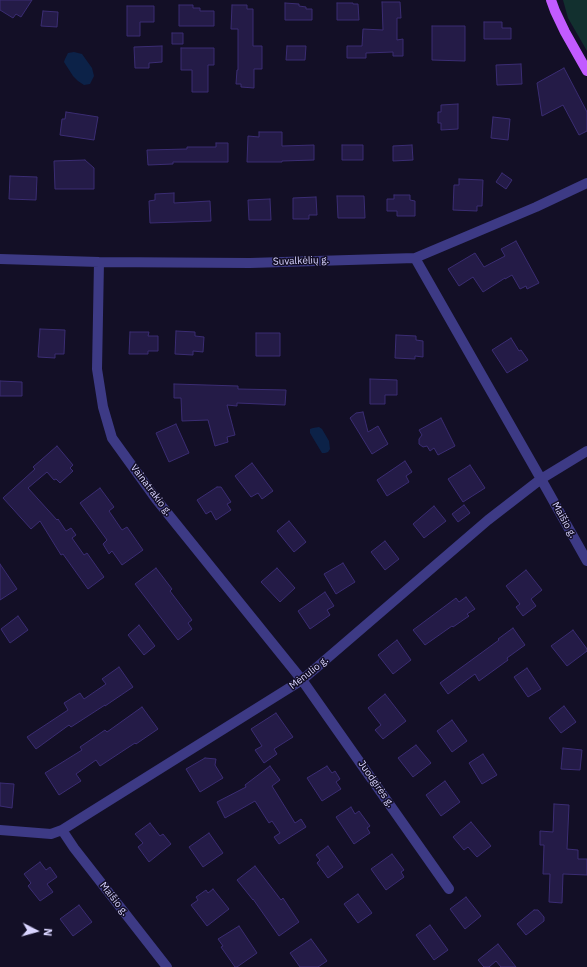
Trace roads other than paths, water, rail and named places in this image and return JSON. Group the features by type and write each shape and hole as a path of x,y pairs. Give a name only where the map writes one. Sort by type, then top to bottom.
{"main road":[{"path":"551,0 565,32 587,71"}],"street":[{"name":"Suvalkėlių g.","path":"0,258 100,262 250,263 415,258 536,207 587,183"},
{"name":"Maišio g.","path":"415,258 587,561"},
{"name":"Vainatrakio g.","path":"100,262 97,369 103,407 112,438 156,500 302,680"},
{"name":"Mėnulio g.","path":"0,830 51,834 62,830 302,680 488,520 541,479 587,451"},
{"name":"Juodgirės g.","path":"302,680 449,888"},
{"name":"Maišio g.","path":"62,830 74,848 167,967"}],"water":[{"path":"74,52 82,54 92,68 94,76 90,84 84,85 78,81 64,62 68,53"},
{"path":"319,427 322,429 329,441 330,449 325,453 322,453 310,433 310,429"}]}
